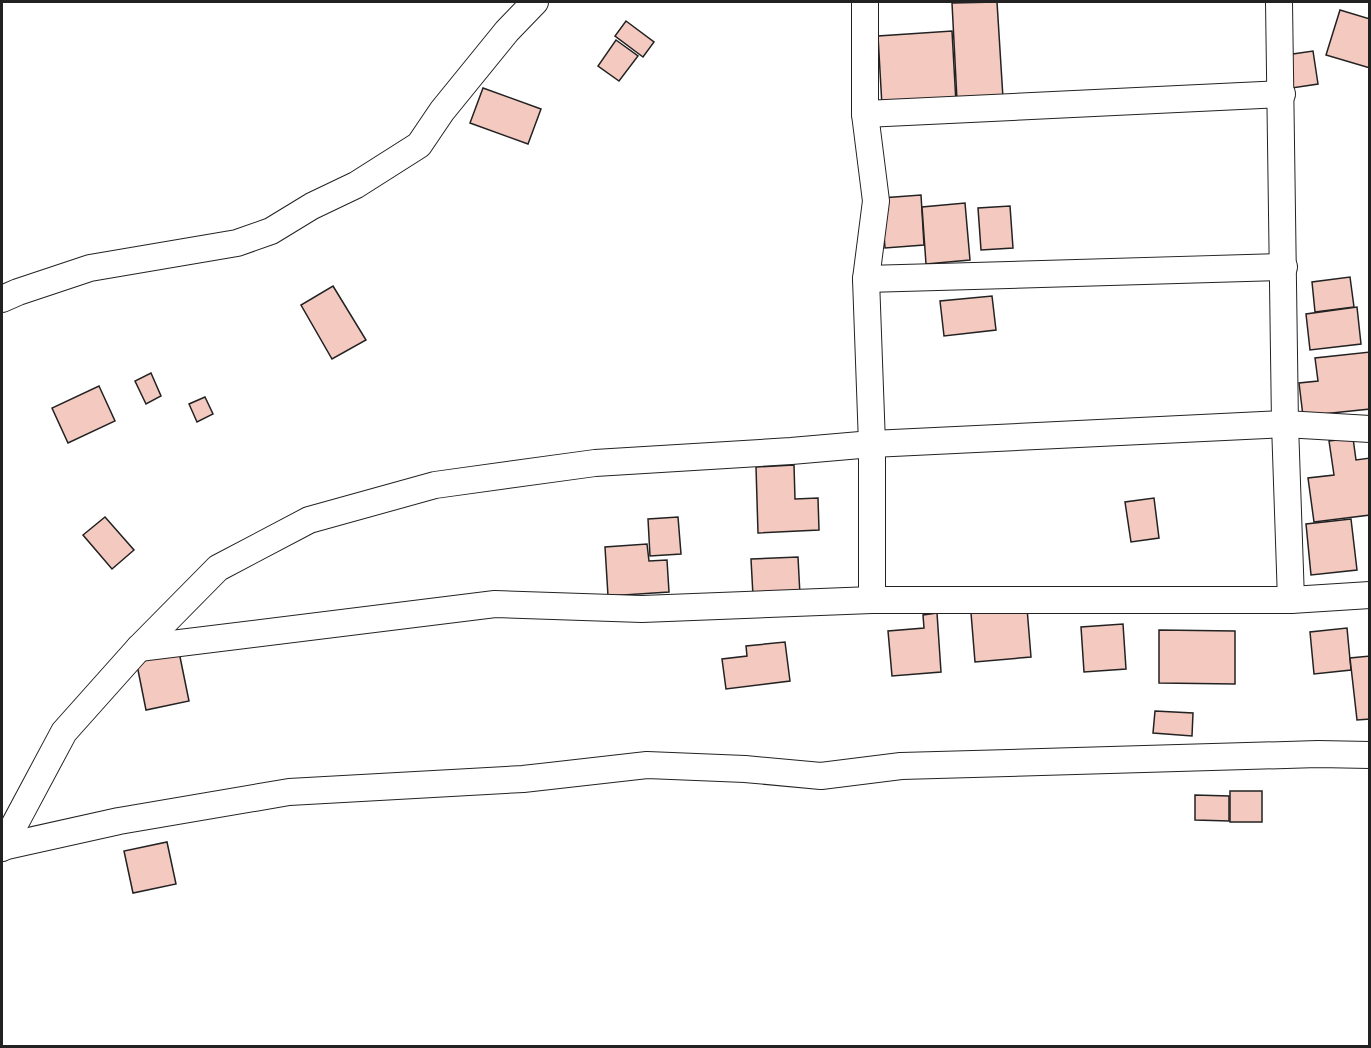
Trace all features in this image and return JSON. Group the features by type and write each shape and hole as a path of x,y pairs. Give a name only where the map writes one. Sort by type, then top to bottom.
{"street":[{"path":"2,300 18,292 90,268 237,243 271,231 312,206 356,185 419,145 442,111 507,31 535,2"},
{"path":"865,2 865,114 876,201 866,279 873,444 872,600"},
{"path":"1279,2 1285,424 1291,600"},
{"path":"865,114 1282,94"},
{"path":"866,279 1284,267"},
{"path":"2,847 64,732 139,648 218,568 309,520 435,485 595,463 792,452 873,444 1285,424 1370,429"},
{"path":"139,648 495,604 642,609 872,600 1291,600 1370,595"},
{"path":"2,847 119,821 289,792 523,779 647,765 745,769 822,776 901,766 1318,754 1370,755"}],"building":[{"path":"997,2 1003,98 957,100 952,3"},
{"path":"1340,10 1370,19 1370,68 1326,55"},
{"path":"626,21 654,42 643,57 615,36"},
{"path":"952,31 956,103 882,106 878,36"},
{"path":"616,40 638,56 619,81 598,66"},
{"path":"1313,51 1318,84 1292,88 1286,55"},
{"path":"483,88 541,109 528,144 470,123"},
{"path":"921,195 924,245 885,248 881,198"},
{"path":"965,203 970,260 926,264 922,207"},
{"path":"1010,206 1013,248 981,250 978,208"},
{"path":"1350,277 1354,307 1315,312 1312,282"},
{"path":"333,286 366,340 332,359 301,305"},
{"path":"992,296 996,330 944,336 940,301"},
{"path":"1357,307 1361,344 1310,350 1306,314"},
{"path":"1370,352 1370,409 1303,416 1299,383 1318,381 1315,358"},
{"path":"151,373 161,396 146,404 135,381"},
{"path":"99,386 115,421 68,443 52,408"},
{"path":"205,397 213,414 197,422 189,404"},
{"path":"1353,438 1356,460 1370,458 1370,515 1314,522 1308,478 1334,475 1329,441"},
{"path":"794,465 795,499 818,498 819,530 758,533 756,467"},
{"path":"1154,498 1159,538 1131,542 1125,502"},
{"path":"105,517 134,550 112,569 83,535"},
{"path":"678,517 681,554 650,556 648,519"},
{"path":"1351,519 1357,570 1311,575 1306,524"},
{"path":"647,544 649,561 667,560 669,592 608,596 605,547"},
{"path":"798,557 800,595 753,596 751,559"},
{"path":"1027,608 1031,657 975,662 971,613"},
{"path":"937,613 941,672 892,676 888,631 924,628 923,615"},
{"path":"1123,624 1126,669 1084,672 1081,627"},
{"path":"1347,628 1351,670 1314,674 1310,632"},
{"path":"1159,630 1235,631 1235,684 1159,683"},
{"path":"785,642 790,681 726,689 722,659 747,656 746,646"},
{"path":"178,647 189,701 146,710 135,655"},
{"path":"1370,656 1370,719 1357,720 1350,658"},
{"path":"1155,711 1193,713 1192,736 1153,733"},
{"path":"1230,791 1262,791 1262,822 1230,822"},
{"path":"1195,795 1229,796 1229,821 1195,820"},
{"path":"167,842 176,884 133,893 124,851"}]}
